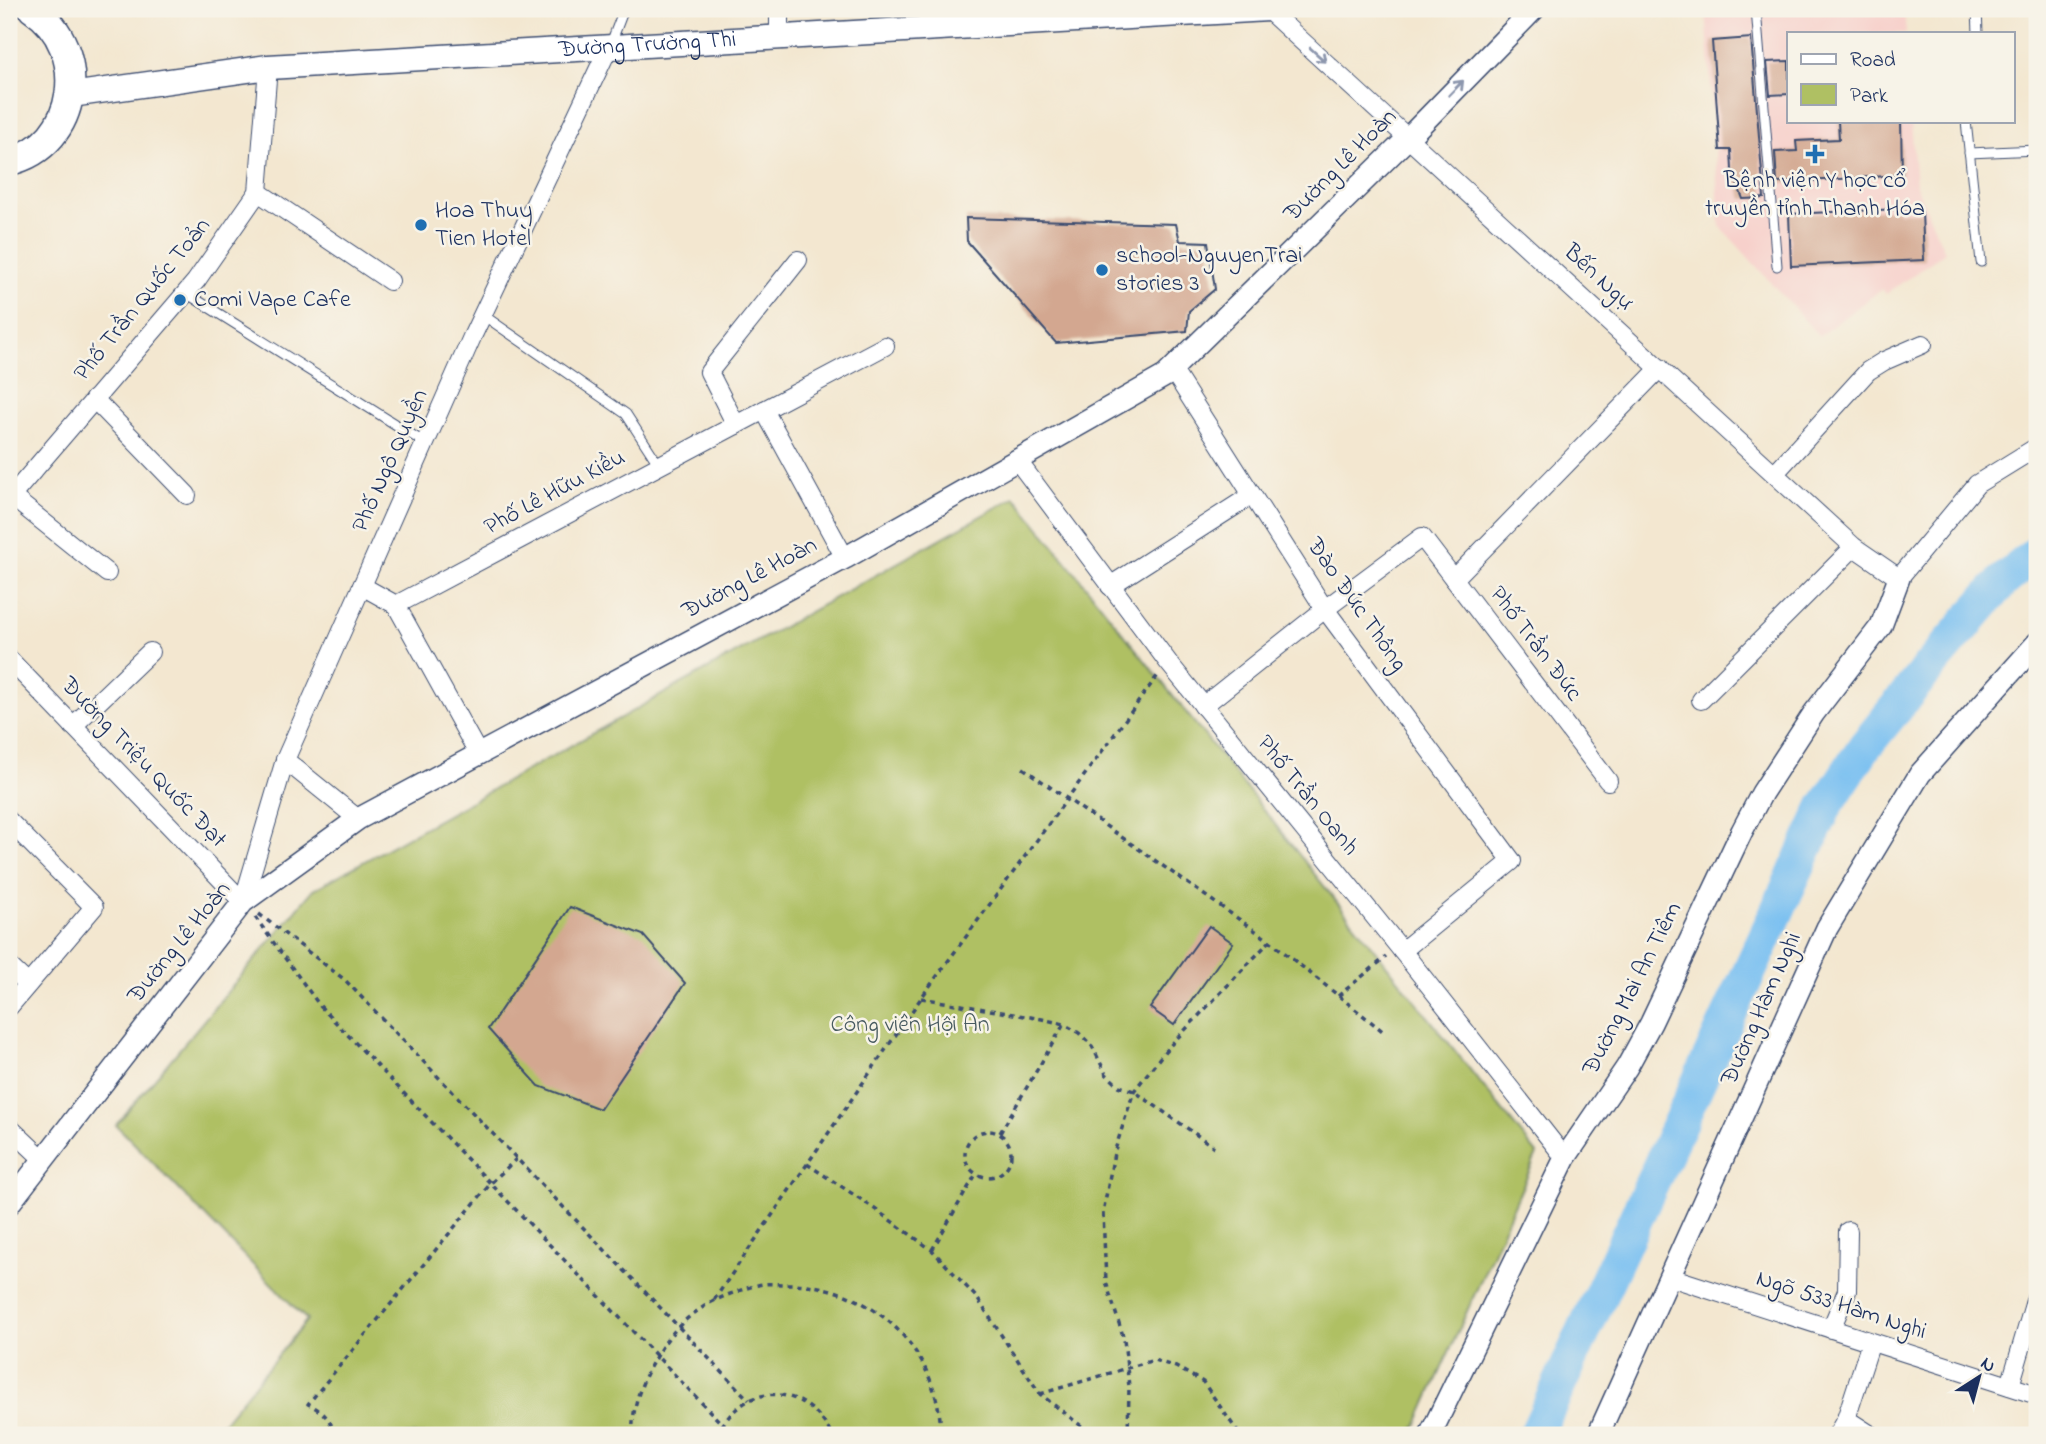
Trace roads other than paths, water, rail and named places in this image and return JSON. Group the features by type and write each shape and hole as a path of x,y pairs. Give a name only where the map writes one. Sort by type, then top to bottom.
{"highway":[{"path":"33,9 46,17 62,40"},
{"path":"9,161 19,159 43,144 61,122 71,95 71,67 62,40 59,9"}],"main road":[{"name":"Đường Trường Thi","path":"71,95 268,67 1268,9"}],"street":[{"path":"779,9 779,36"},
{"name":"Bến Ngự","path":"1268,9 1854,547 1899,578"},
{"name":"Đường Lê Hoàn","path":"9,1204 243,902 358,819 845,558 1165,376 1409,137 1534,9"},
{"name":"Phố Ngô Quyền","path":"243,902 285,760 483,315 608,49"},
{"path":"268,67 258,192 390,281"},
{"name":"Phố Trần Quốc Toản","path":"10,497 186,293 258,192"},
{"path":"736,425 709,372 798,260"},
{"path":"1775,473 1868,372 1923,344"},
{"name":"Phố Lê Hữu Kiều","path":"396,605 885,346"},
{"path":"1454,579 1660,368"},
{"name":"Đào Đức Thông","path":"1172,369 1325,609 1512,861 1400,949"},
{"path":"94,400 187,495"},
{"path":"764,410 845,558"},
{"path":"1899,578 1978,484 2037,446"},
{"name":"Phố Trần Oanh","path":"1017,460 1168,662 1565,1158"},
{"path":"1110,586 1252,495"},
{"path":"10,497 107,573"},
{"name":"Phố Trần Đức","path":"1325,609 1422,537 1608,781"},
{"path":"1701,700 1854,547"},
{"name":"Đường Mai An Tiêm","path":"1430,1435 1565,1158 1627,1067 1645,1034 1735,843 1762,793 1814,713 1881,626 1899,578"},
{"path":"362,586 396,605 479,755"},
{"path":"1203,706 1325,609"},
{"path":"73,726 150,652"},
{"name":"Đường Hàm Nghi","path":"1598,1435 1827,928 1920,774 2034,653"},
{"name":"Đường Triệu Quốc Đạt","path":"9,659 243,902"},
{"path":"285,760 358,819"},
{"path":"9,821 94,907 10,1003"},
{"path":"9,966 29,984"},
{"path":"9,1127 44,1160"},
{"path":"1831,1329 1847,1291 1848,1231"},
{"name":"Ngõ 533 Hàm Nghi","path":"1670,1277 2037,1395"},
{"path":"2010,1386 2037,1294"},
{"path":"1871,1342 1842,1427 1871,1435"}],"lane":[{"path":"608,49 624,9"},
{"path":"1756,9 1777,266"},
{"path":"1977,9 1978,32"},
{"path":"1966,122 1981,262"},
{"path":"1969,153 2037,150"},
{"path":"186,293 425,443"},
{"path":"483,315 626,414 659,466"}],"waterway":[{"path":"1536,1435 1825,807 1865,746 1929,667 2002,582 2037,553"}],"place":[{"name":"Bệnh viện Y học cổ truyền tỉnh Thanh Hóa","path":"1815,154"},
{"name":"Hoa Thuy Tien Hotel","path":"421,225"},
{"name":"school-NguyenTrai stories 3","path":"1102,270"},
{"name":"Comi Vape Cafe","path":"180,300"}],"park label":[{"name":"Công viên Hội An","path":"910,1025"}]}
